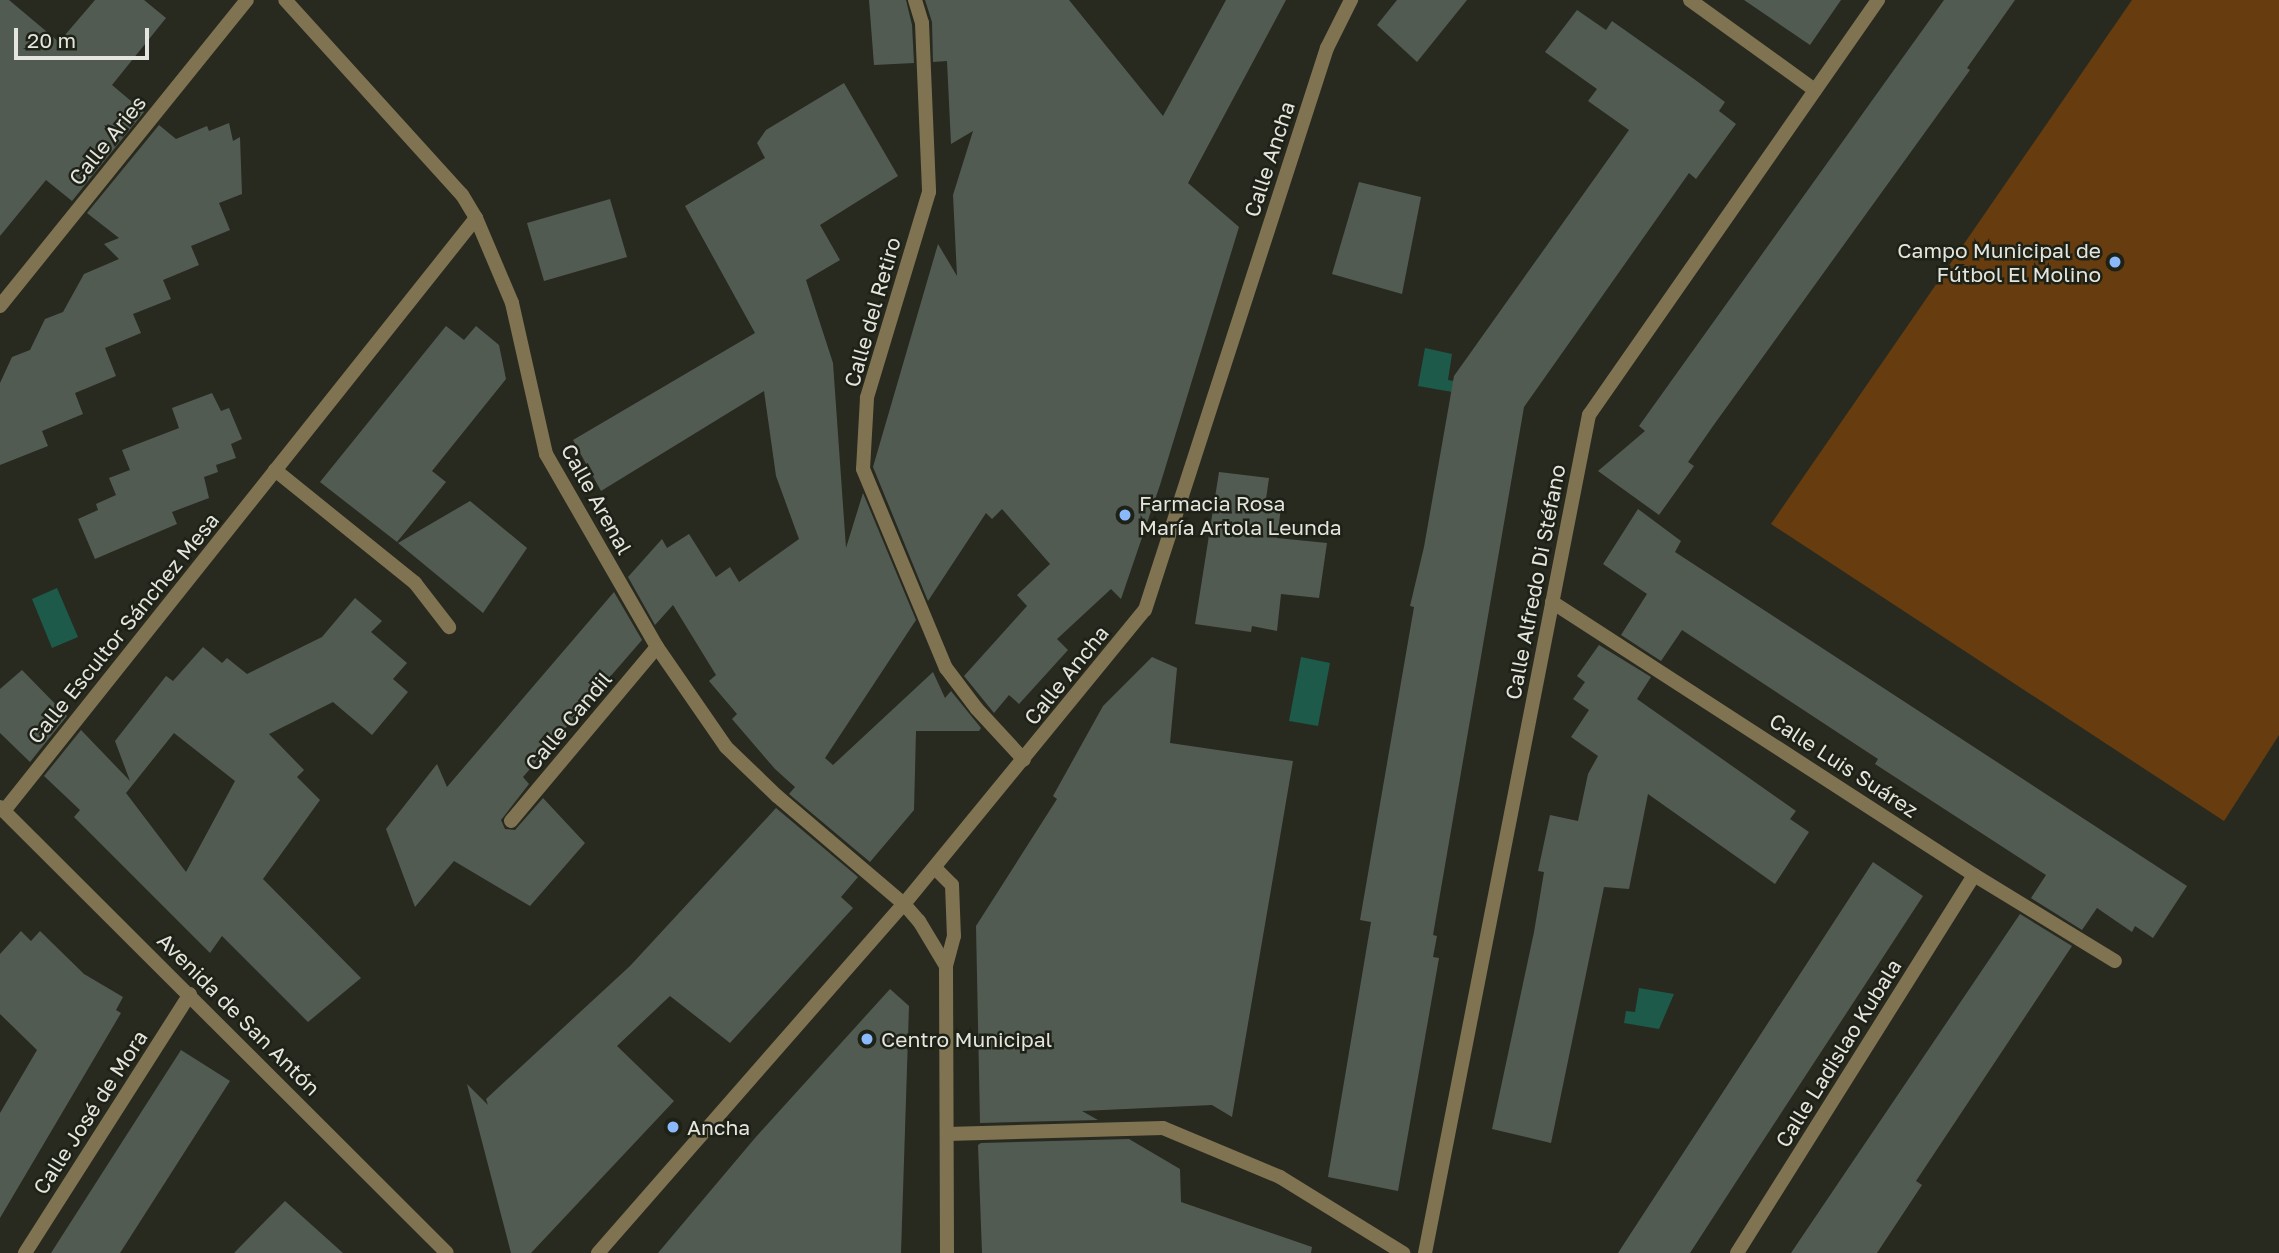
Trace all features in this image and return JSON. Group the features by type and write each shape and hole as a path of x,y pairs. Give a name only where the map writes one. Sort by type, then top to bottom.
{"street":[{"name":"Calle Aries","path":"0,306 247,0"},
{"name":"Calle Arenal","path":"285,0 462,195 476,218 512,303 546,454 657,648 726,747 777,796 904,904 919,921 946,966"},
{"name":"Calle del Retiro","path":"915,0 922,23 929,192 867,398 863,470 946,668 977,709 1024,761"},
{"name":"Calle Ancha","path":"598,1253 904,904 1024,761 1145,610 1327,48 1351,0"},
{"path":"1690,0 1815,90"},
{"name":"Calle Alfredo Di Stéfano","path":"1425,1253 1589,415 1878,0"},
{"name":"Calle Escultor Sánchez Mesa","path":"2,809 476,218"},
{"path":"275,470 415,583 449,627"},
{"name":"Calle Luis Suárez","path":"1552,602 1974,875 2115,961"},
{"name":"Calle Candil","path":"512,821 657,648"},
{"name":"Avenida de San Antón","path":"2,809 447,1253"},
{"path":"934,868 952,885 954,936 946,966 947,1253"},
{"name":"Calle Ladislao Kubala","path":"1737,1253 1974,875"},
{"name":"Calle José de Mora","path":"25,1253 190,994"},
{"path":"947,1134 1163,1128 1280,1177 1403,1253"}],"shaded area":[{"name":"Campo Municipal de Fútbol El Molino","path":"2132,0 2279,0 2279,735 2224,821 1771,524"}],"water":[{"path":"1425,348 1452,354 1448,380 1460,382 1458,393 1418,386"},
{"path":"57,588 78,637 52,648 32,599"},
{"path":"1301,657 1330,663 1318,726 1289,721"},
{"path":"1639,988 1674,994 1659,1029 1624,1023 1626,1011 1635,1012"}],"building":[{"path":"0,0 9,0 59,42 95,0 144,0 166,18 112,85 144,112 72,201 46,180 0,236"},
{"path":"869,0 906,0 912,25 914,63 874,65"},
{"path":"925,0 1069,0 1163,116 1226,0 1286,0 1188,183 1239,227 1160,485 1121,599 1111,589 1057,639 1068,650 1019,704 1009,695 994,713 964,676 1027,606 1017,595 1050,564 1002,509 992,519 986,513 928,601 873,467 938,244 957,276 953,195 973,131 951,144 947,61 933,62 932,22"},
{"path":"1397,0 1467,0 1417,62 1377,25"},
{"path":"1744,0 1841,0 1810,45"},
{"path":"1944,0 2015,0 1967,68 1970,70 1688,462 1694,466 1659,515 1598,471 1645,431 1639,426"},
{"path":"1577,10 1606,30 1612,21 1694,79 1725,102 1719,111 1736,124 1696,179 1689,173 1524,407 1433,935 1437,936 1433,957 1439,958 1398,1191 1328,1177 1371,922 1360,920 1414,607 1410,606 1424,547 1454,376 1629,130 1588,101 1597,89 1545,52"},
{"path":"844,83 898,176 820,225 840,260 806,280 833,363 846,548 863,493 916,620 825,758 833,765 933,672 945,698 951,691 981,728 979,731 916,731 914,810 870,862 789,794 795,787 775,769 732,719 737,714 709,681 716,675 673,605 655,625 628,577 662,539 667,548 689,534 716,577 730,567 739,582 799,539 776,476 764,391 601,491 573,440 755,333 685,206 765,158 757,143 766,130"},
{"path":"229,123 233,141 240,137 242,194 219,203 230,230 191,246 199,265 163,280 171,299 133,314 141,333 105,348 116,376 75,393 83,414 42,431 48,446 0,465 0,383 12,357 30,350 45,319 63,312 84,274 119,259 104,244 119,238 87,213 159,125 176,139 207,126 209,131"},
{"path":"1359,182 1421,197 1402,294 1332,274"},
{"path":"610,199 627,257 544,281 527,223"},
{"path":"446,326 464,340 476,326 499,345 506,379 432,471 446,482 397,542 320,482"},
{"path":"212,393 221,411 229,408 242,439 231,444 236,458 216,465 218,472 204,477 209,498 172,512 177,524 95,559 78,519 98,510 96,504 116,495 109,478 130,470 122,450 179,428 172,408"},
{"path":"1219,472 1269,478 1265,506 1281,508 1277,538 1327,543 1319,598 1281,594 1277,631 1252,626 1251,632 1195,624"},
{"path":"470,501 527,548 483,613 398,543"},
{"path":"1638,509 1681,541 1675,552 2187,886 2153,938 2135,926 2132,932 2097,908 2082,930 2031,898 2046,875 1875,764 1878,759 1682,630 1661,661 1621,635 1647,594 1603,564"},
{"path":"614,592 642,640 523,777 529,784 501,820 505,829 515,830 543,798 585,843 530,906 454,861 415,907 386,829 437,764 447,787"},
{"path":"355,598 382,621 371,632 407,663 393,679 408,692 372,735 333,702 269,734 304,770 297,777 320,800 263,879 361,978 308,1022 222,936 210,953 74,817 80,810 44,776 81,730 130,781 115,741 166,676 173,681 203,647 222,663 227,658 247,674 322,637","holes":["174,733 235,781 186,872 126,793"]},
{"path":"1599,645 1651,677 1637,699 1796,811 1790,819 1809,832 1775,884 1648,794 1629,889 1604,887 1551,1143 1492,1129 1534,932 1544,872 1538,871 1550,815 1578,821 1588,774 1598,756 1571,737 1589,710 1573,699 1585,682 1577,676"},
{"path":"1152,657 1177,668 1170,743 1293,761 1232,1117 1212,1105 1082,1111 1098,1120 980,1123 976,926 1057,799 1053,796 1103,706"},
{"path":"22,670 67,716 30,762 0,733 0,689"},
{"path":"776,808 858,877 841,897 853,908 730,1043 670,996 617,1046 674,1101 531,1253 511,1253 467,1084 488,1105 486,1099 630,966"},
{"path":"1873,862 1923,896 1690,1253 1618,1253"},
{"path":"2020,914 2072,946 1916,1181 1922,1185 1877,1253 1791,1253"},
{"path":"21,931 31,941 40,931 84,974 123,997 116,1010 121,1013 0,1218 0,1113 37,1050 0,1014 0,954"},
{"path":"890,989 909,1006 901,1253 658,1253 755,1138"},
{"path":"181,1050 230,1081 120,1253 51,1253"},
{"path":"1129,1139 1180,1169 1181,1202 1312,1247 1311,1253 982,1253 978,1145"},
{"path":"285,1201 343,1253 234,1253"}],"place":[{"name":"Campo Municipal de Fútbol El Molino","path":"2115,262"},
{"name":"Farmacia Rosa María Artola Leunda","path":"1125,515"},
{"name":"Centro Municipal","path":"867,1039"},
{"name":"Ancha","path":"673,1127"}]}
